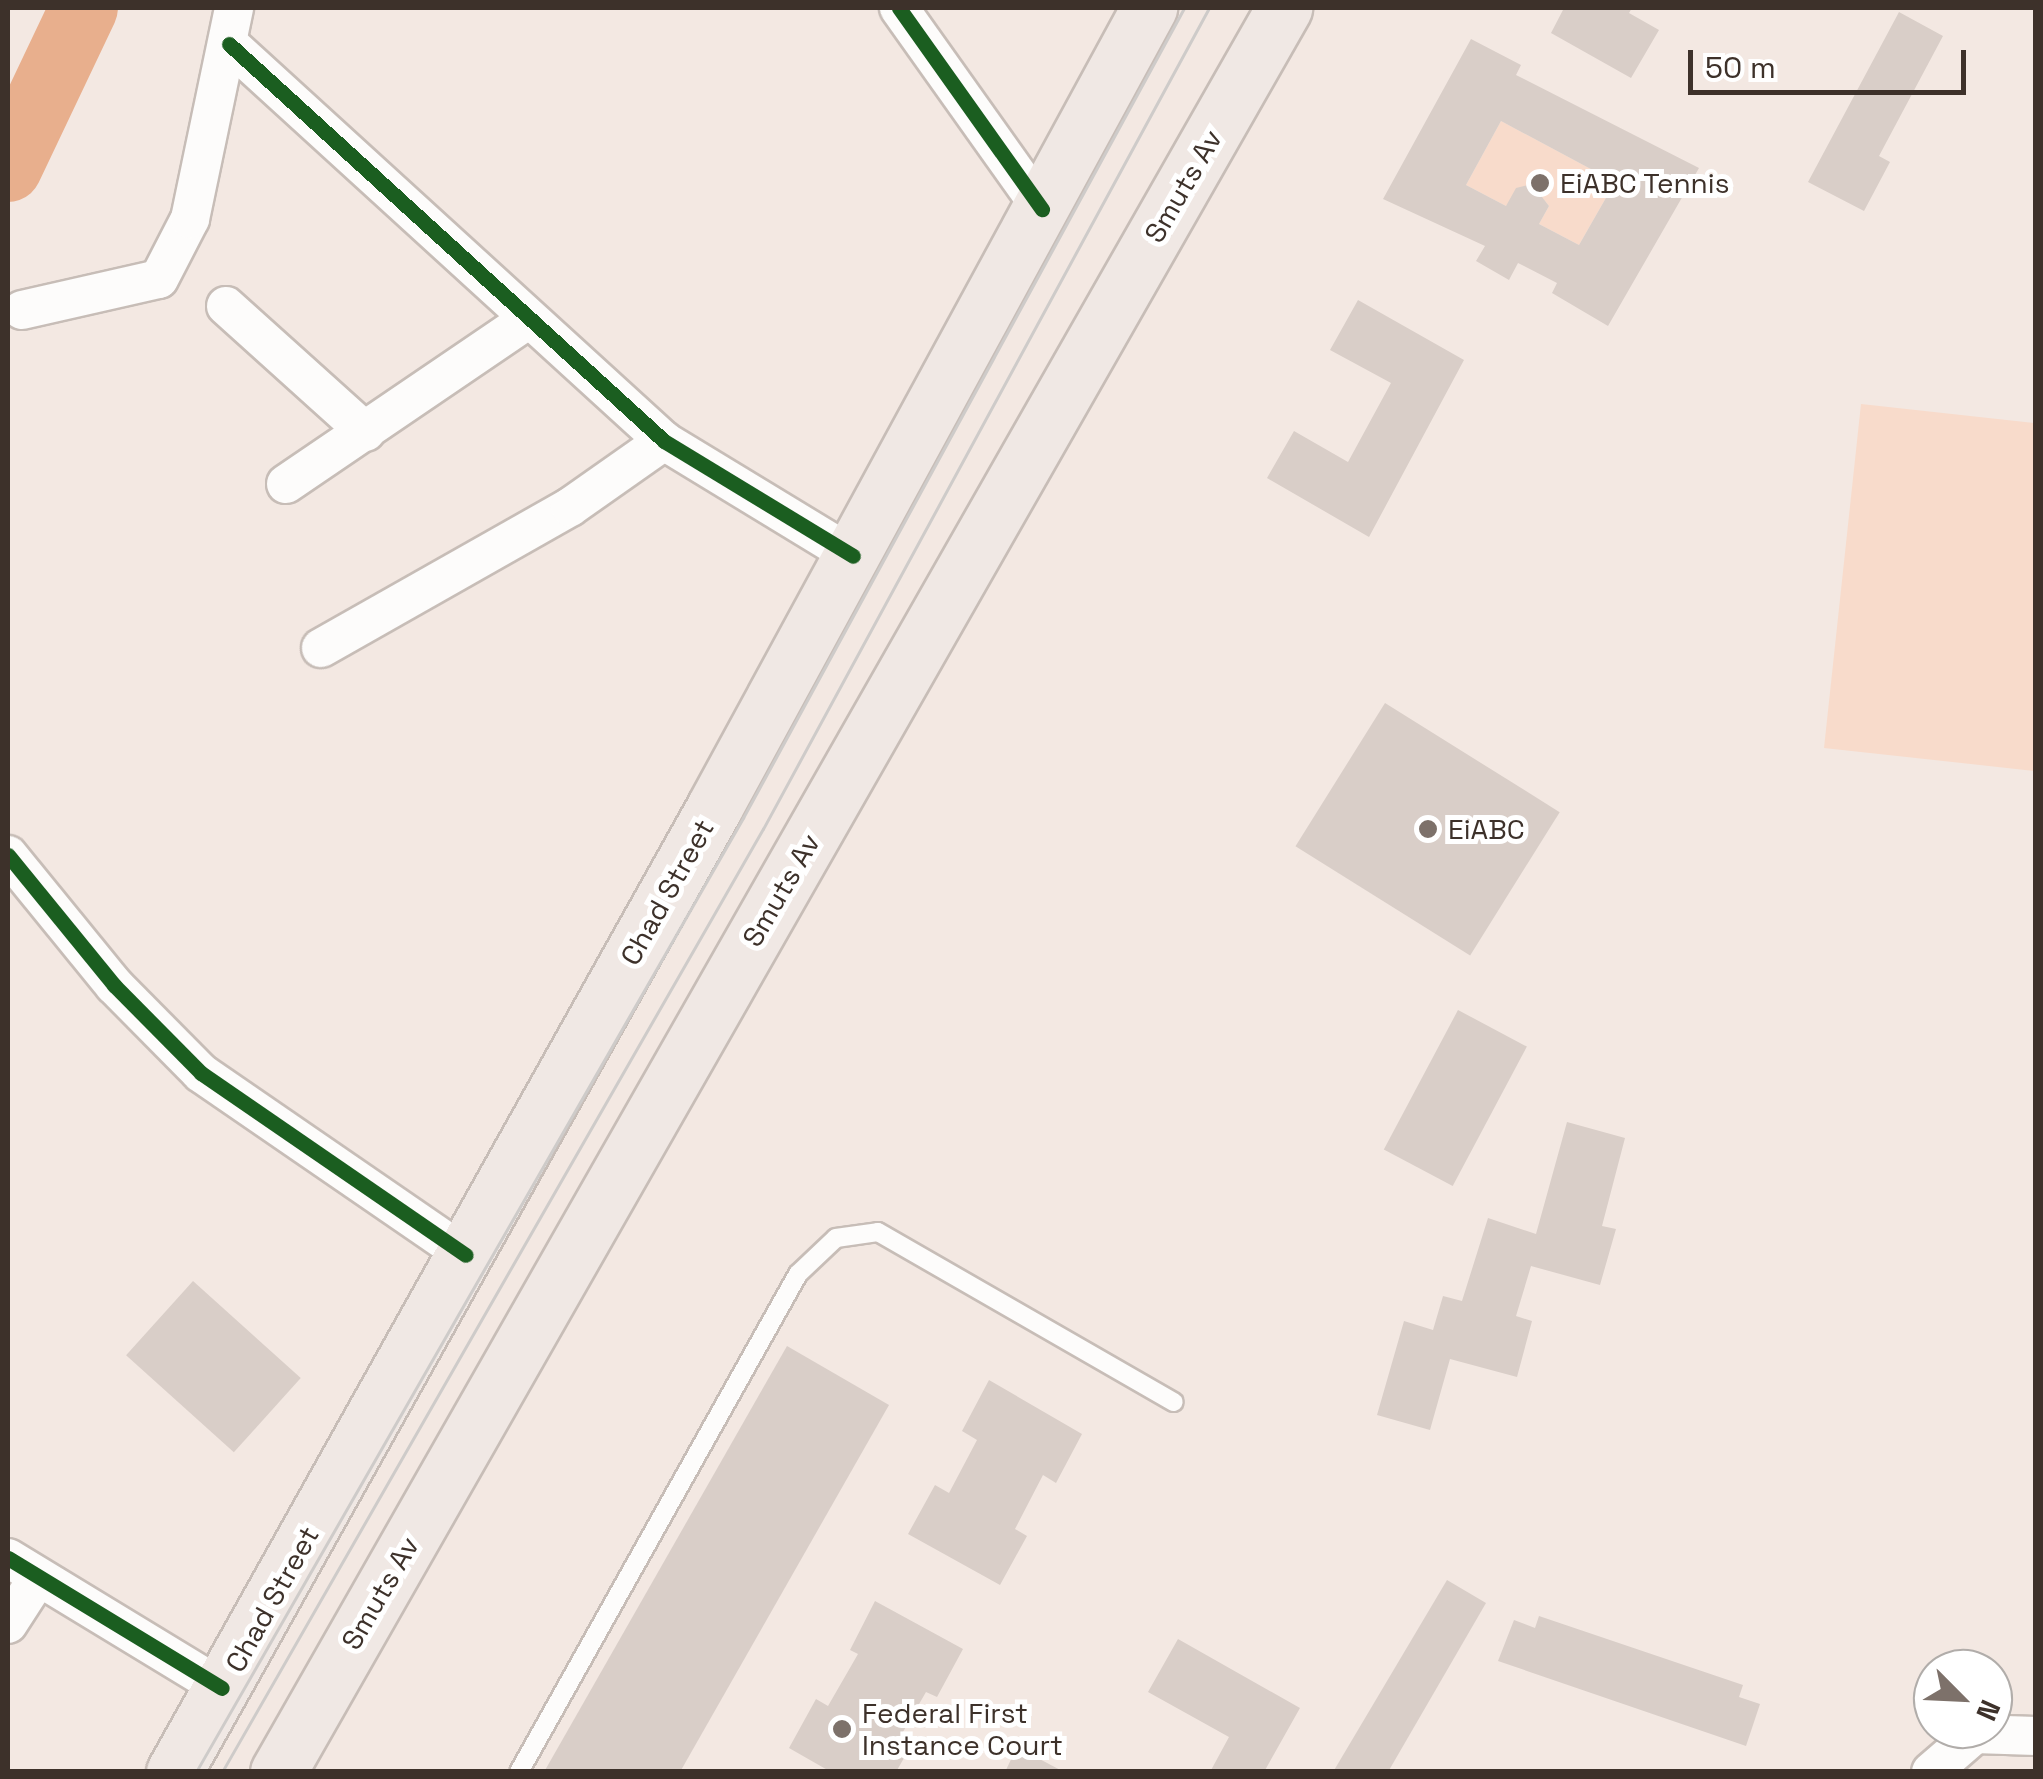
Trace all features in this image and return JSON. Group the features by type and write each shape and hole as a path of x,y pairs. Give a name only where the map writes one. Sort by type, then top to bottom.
{"main road":[{"name":"Chad Street","path":"174,1772 853,556 1150,8"},
{"name":"Smuts Av","path":"278,1772 1284,8"}],"street":[{"path":"899,8 1042,208"},
{"path":"22,310 159,279 190,218 232,26"},
{"path":"232,26 526,321 664,441 853,556"},
{"path":"226,306 366,432"},
{"path":"286,484 526,321"},
{"path":"321,648 570,507 664,441"},
{"path":"8,855 114,984 201,1072 466,1255"},
{"path":"8,1624 22,1569 222,1688"},
{"path":"1931,1772 1976,1734 2036,1736"}],"lane":[{"path":"518,1772 798,1274 836,1238 878,1232 1174,1402"}],"shaded area":[{"name":"EiABC Tennis","path":"1501,121 1615,182 1579,245 1539,224 1549,206 1532,185 1506,206 1466,185"},
{"path":"1861,404 2035,423 2035,771 1824,748"}],"building":[{"path":"1564,8 1632,8 1629,13 1659,30 1631,78 1551,33"},
{"path":"1899,12 1943,36 1879,156 1890,162 1864,211 1808,182"},
{"path":"1471,39 1521,65 1516,75 1699,168 1608,326 1552,293 1557,283 1518,263 1509,280 1476,261 1485,246 1383,199","holes":["1501,121 1615,182 1579,245 1539,224 1549,206 1532,184 1516,188 1506,206 1466,185"]},
{"path":"1358,300 1464,360 1369,537 1267,478 1294,431 1348,462 1391,383 1330,350"},
{"name":"EiABC","path":"1385,703 1560,812 1470,955 1295,846"},
{"path":"1458,1010 1527,1047 1453,1186 1384,1150"},
{"path":"1567,1122 1625,1138 1602,1226 1616,1229 1600,1285 1531,1266 1516,1316 1532,1321 1517,1377 1450,1359 1430,1430 1377,1415 1404,1321 1433,1330 1443,1296 1462,1301 1488,1218 1536,1234"},
{"path":"193,1281 301,1378 234,1452 126,1355"},
{"path":"787,1346 889,1405 680,1772 544,1772"},
{"path":"989,1380 1082,1434 1056,1483 1043,1475 1015,1529 1027,1536 1000,1585 908,1534 935,1485 949,1493 977,1440 962,1431"},
{"path":"1447,1580 1486,1603 1388,1772 1333,1772"},
{"path":"875,1601 963,1649 937,1697 926,1692 896,1744 908,1751 896,1772 831,1772 789,1748 816,1699 828,1706 858,1654 850,1650"},
{"path":"1539,1616 1743,1685 1739,1697 1760,1704 1746,1746 1498,1661 1514,1620 1535,1628"},
{"path":"1178,1639 1300,1708 1264,1772 1210,1772 1229,1737 1148,1692"},
{"path":"1017,1747 1064,1772 1005,1772"}],"waterway":[{"path":"8,168 84,8"}],"tram line":[{"path":"196,1772 743,818 1184,8"},
{"path":"222,1772 763,829 1209,8"}],"cycle path":[{"path":"899,8 1042,209"},
{"path":"229,44 664,441 853,556"},
{"path":"8,855 114,985 201,1073 466,1255"},
{"path":"8,1558 222,1688"}],"place":[{"name":"EiABC Tennis","path":"1540,183"},
{"name":"EiABC","path":"1428,829"},
{"name":"Federal First Instance Court","path":"842,1729"}]}
